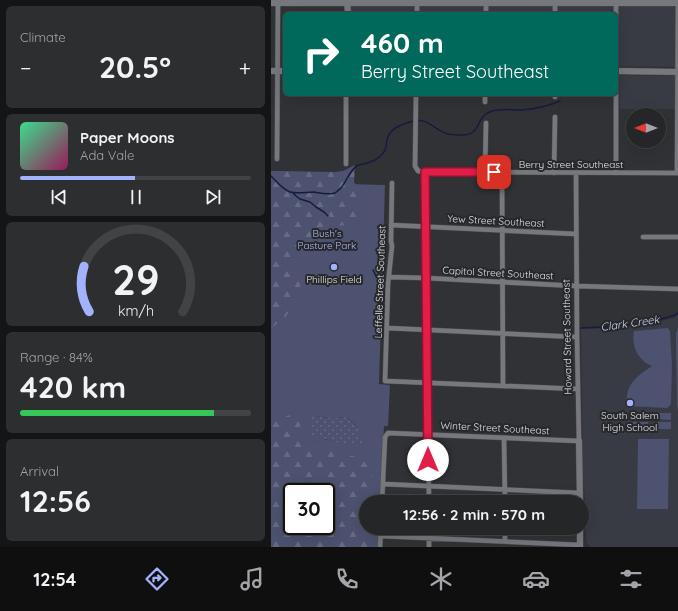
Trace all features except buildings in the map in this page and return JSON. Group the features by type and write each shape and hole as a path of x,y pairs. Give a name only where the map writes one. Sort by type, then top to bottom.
{"main road":[{"path":"271,3 278,1 485,1 678,4"},
{"path":"348,1 348,12"},
{"path":"618,71 678,72"},
{"name":"Howard Street Southeast","path":"579,441 580,493"},
{"path":"580,535 580,546"}],"street":[{"path":"277,159 274,71 278,1"},
{"path":"417,1 417,12"},
{"path":"485,1 485,12"},
{"path":"617,2 617,12"},
{"path":"678,4 678,172"},
{"path":"346,96 346,164"},
{"name":"Berry Street Southeast","path":"416,96 415,166 418,171 554,173 678,172"},
{"path":"485,96 485,102"},
{"path":"616,96 616,173"},
{"path":"554,173 555,117"},
{"path":"485,172 486,123"},
{"path":"425,172 429,495"},
{"path":"502,172 503,386"},
{"name":"Howard Street Southeast","path":"576,173 576,286 579,441"},
{"name":"Leffelle Street Southeast","path":"392,183 392,246 389,277 385,381 428,382"},
{"name":"Yew Street Southeast","path":"391,225 576,234"},
{"path":"643,237 678,237"},
{"name":"Capitol Street Southeast","path":"389,277 576,286 678,289"},
{"path":"387,328 577,337"},
{"path":"428,382 578,389"},
{"name":"Winter Street Southeast","path":"383,484 385,437 387,434 428,434 579,441"},
{"path":"504,438 505,495"},
{"path":"383,495 383,484 580,493"},
{"path":"505,535 505,541"},
{"path":"380,547 381,536 505,541 580,546"},
{"path":"429,538 429,547"}],"shaded area":[{"path":"351,0 678,0 678,67 618,66 618,12 351,12"},
{"path":"619,75 678,76 678,109 620,109"},
{"name":"South Salem High School","path":"678,315 678,547 590,547 586,539 586,535 589,535 589,495 585,495 583,475 581,329 613,328 653,323 674,318"}],"green space":[{"path":"355,165 354,182 360,192 359,223 332,227 309,239 298,248 290,265 298,275 302,294 284,319 271,328 271,171 335,172 343,171"},
{"name":"Bush's Pasture Park","path":"271,171 347,173 347,184 385,185 379,384 390,385 388,426 384,426 381,495 359,495 359,535 379,535 378,547 271,547","holes":["317,416 328,418 347,417 358,428 358,435 334,441 323,439"]},
{"path":"668,328 670,331 672,365 671,404 667,408 628,406 627,399 629,387 636,378 652,366 643,360 636,351 633,341 634,331"},
{"path":"678,328 678,410 676,333"},
{"path":"303,412 300,425 305,443 356,457 373,467 371,495 359,495 359,535 369,535 368,547 271,547 271,422 292,414"},
{"path":"633,412 648,413 648,420 633,419"},
{"path":"656,413 671,413 671,420 655,419"},
{"path":"317,416 328,418 347,417 358,428 358,435 364,442 362,445 353,446 312,436 309,429 310,422 312,417"},
{"path":"633,422 648,422 648,429 632,428"},
{"path":"656,422 671,422 671,429 656,429"},
{"path":"638,439 669,439 668,509 637,509"}],"waterway":[{"path":"271,176 282,187 290,192 333,194 340,189 355,167 374,161 378,158 386,149 387,140 390,133 395,128 402,125 410,122 422,121 448,134 464,135 474,132 483,117 492,111 503,109 532,109 560,101"},
{"name":"Clark Creek","path":"292,192 300,199 310,202 328,216"},
{"name":"Clark Creek","path":"373,270 376,276 381,280"},
{"name":"Clark Creek","path":"581,328 625,326 655,321 678,313"}],"place":[{"name":"Phillips Field","path":"334,267"},
{"name":"South Salem High School","path":"630,403"}],"route":[{"path":"428,460 425,172 494,172"}]}
